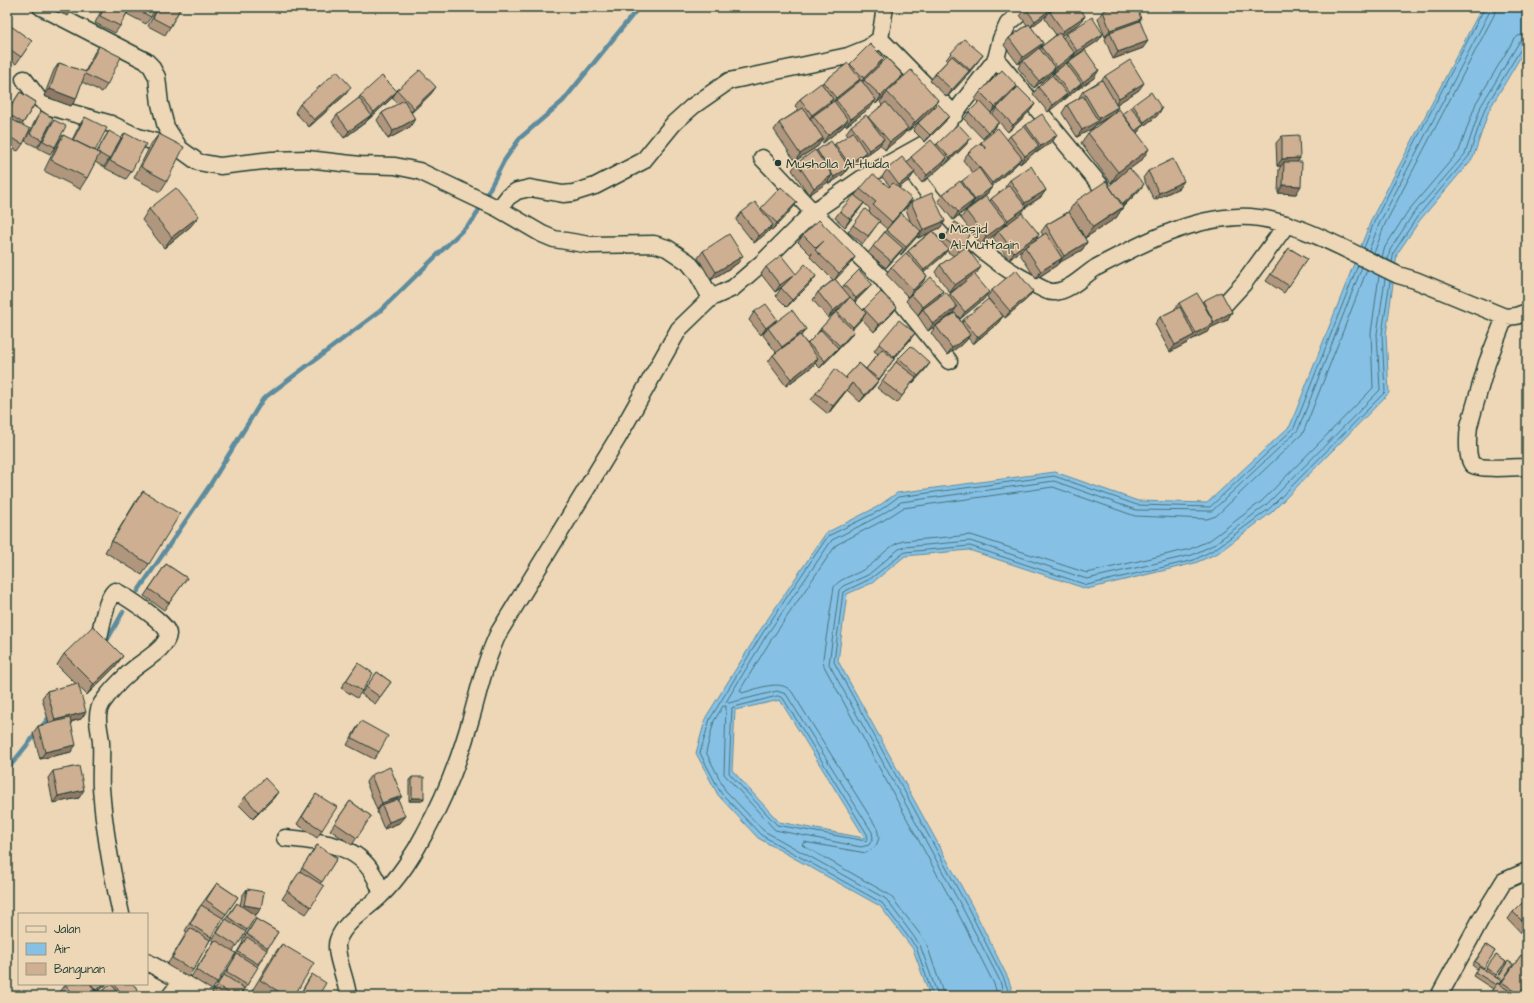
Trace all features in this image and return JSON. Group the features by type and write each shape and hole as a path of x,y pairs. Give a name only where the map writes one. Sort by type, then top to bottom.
{"street":[{"path":"41,7 146,61 151,66 157,77 162,118 180,149"},
{"path":"494,207 517,191 530,188 563,194 573,193 595,186 643,161 674,123 693,106 729,81 848,56 868,48 880,39 885,7"},
{"path":"348,996 347,984 337,956 336,944 342,932 351,921 382,894 411,857 437,810 459,754 472,716 484,668 499,632 617,439 671,340 689,318 711,298 733,288 741,282 813,212 861,179 924,144 944,127 955,115 996,59 1000,39 1008,24 1027,7"},
{"path":"880,39 955,115"},
{"path":"996,59 1100,185"},
{"path":"24,79 38,98 51,107 111,124 155,143 180,149 198,162 214,165 307,159 360,165 395,166 419,171 494,207 542,234 566,242 590,245 654,244 667,248 688,262 697,273 711,298"},
{"path":"901,157 926,192 947,217 977,245 1022,278 1052,292 1064,289 1095,268 1179,228 1211,220 1239,216 1287,224 1398,275 1415,280 1505,317 1516,316 1527,312"},
{"path":"762,158 813,212 880,276 949,361"},
{"path":"1222,306 1244,283 1287,224"},
{"path":"1505,317 1487,363 1469,426 1467,436 1469,456 1472,464 1475,466 1494,468 1527,467"},
{"path":"98,644 104,615 111,594 115,591 161,622 168,629 168,636 164,644 158,651 128,673 102,704 98,712 101,743 101,787 103,806 121,913"},
{"path":"285,838 328,842 347,850 368,866 382,894"},
{"path":"1439,996 1482,917 1504,881 1527,871"},
{"path":"148,963 208,996"},
{"path":"170,996 181,982"}],"water":[{"path":"1482,7 1527,7 1527,46 1489,110 1473,158 1420,220 1397,254 1386,335 1389,393 1272,512 1218,553 1195,563 1087,589 969,550 905,556 872,583 847,594 838,661 971,904 1008,978 1014,996 930,996 913,949 880,906 758,838 718,795 696,753 706,717 759,632 826,533 877,507 897,493 1055,472 1138,501 1207,503 1290,426 1372,218","holes":["780,700 865,838 779,822 732,770 735,710"]}],"building":[{"path":"105,7 130,7 120,26 100,16"},
{"path":"132,7 156,7 151,17"},
{"path":"159,7 181,7 170,27 153,18"},
{"path":"1054,7 1035,21 1025,8"},
{"path":"1057,7 1079,7 1085,16 1063,31 1050,12"},
{"path":"1114,7 1137,7 1141,19 1110,30 1103,11"},
{"path":"1092,17 1103,34 1077,51 1066,34"},
{"path":"1140,21 1148,41 1118,52 1110,32"},
{"path":"1029,24 1043,43 1023,57 1009,38"},
{"path":"11,26 32,41 21,57 7,47 7,31"},
{"path":"1059,33 1075,53 1057,67 1041,47"},
{"path":"964,39 983,55 970,70 951,53"},
{"path":"870,44 884,58 864,78 850,64"},
{"path":"99,46 121,57 107,85 85,74 76,99 50,89 59,63 86,72"},
{"path":"1039,48 1055,68 1039,81 1023,61"},
{"path":"1085,50 1099,70 1083,82 1068,62"},
{"path":"952,56 969,71 952,90 935,74"},
{"path":"887,58 903,75 881,96 864,80"},
{"path":"1130,60 1144,83 1119,98 1105,76"},
{"path":"848,63 860,79 836,98 823,82"},
{"path":"1066,63 1081,83 1069,93 1054,73"},
{"path":"420,70 436,87 414,108 397,90"},
{"path":"911,70 938,100 915,122 887,92"},
{"path":"1002,70 1017,86 995,107 980,92"},
{"path":"337,71 351,87 314,120 300,104"},
{"path":"1052,75 1067,94 1053,105 1038,87"},
{"path":"382,76 397,91 374,112 360,96"},
{"path":"861,80 876,100 851,119 836,100"},
{"path":"1102,80 1118,107 1099,118 1083,91"},
{"path":"821,83 833,99 812,115 800,99"},
{"path":"1018,87 1035,104 1013,125 997,108"},
{"path":"20,92 36,102 23,123 7,113"},
{"path":"1151,92 1162,109 1144,122 1133,105"},
{"path":"1083,96 1098,121 1082,130 1067,105"},
{"path":"359,98 371,115 349,131 337,115"},
{"path":"404,100 415,119 393,131 382,113"},
{"path":"834,101 848,120 828,135 813,116"},
{"path":"980,101 999,122 988,132 969,112"},
{"path":"886,102 908,128 890,142 868,117"},
{"path":"938,104 949,116 930,135 918,123"},
{"path":"1131,107 1144,124 1135,131 1122,114"},
{"path":"803,108 823,138 800,154 779,123"},
{"path":"1119,109 1149,149 1118,172 1088,133"},
{"path":"41,111 53,118 42,140 30,134"},
{"path":"1042,114 1057,135 1041,146 1026,125"},
{"path":"866,115 884,139 869,150 851,126"},
{"path":"7,117 30,129 23,144 7,136"},
{"path":"85,117 107,128 95,151 73,140"},
{"path":"54,120 66,126 55,147 43,141"},
{"path":"958,124 971,138 950,158 937,144"},
{"path":"1024,126 1039,146 1025,156 1010,136"},
{"path":"998,128 1022,158 992,183 968,153 980,143 986,149 981,142"},
{"path":"109,131 121,138 109,159 97,152"},
{"path":"853,132 866,152 849,164 835,144"},
{"path":"125,133 146,144 131,172 110,161"},
{"path":"159,134 184,147 167,181 141,167"},
{"path":"63,135 100,153 87,178 51,160"},
{"path":"1299,135 1300,158 1282,159 1282,136"},
{"path":"931,140 947,158 927,175 911,157"},
{"path":"831,141 849,167 834,177 817,150"},
{"path":"815,150 832,175 814,188 797,163"},
{"path":"902,157 915,172 899,185 887,169"},
{"path":"1173,159 1184,181 1159,193 1148,171"},
{"path":"1284,162 1302,162 1301,186 1283,185"},
{"path":"1031,166 1046,190 1025,203 1010,180"},
{"path":"979,168 992,187 975,200 962,181"},
{"path":"1129,168 1144,184 1123,204 1109,186"},
{"path":"873,174 889,187 893,183 912,199 892,222 873,205 876,202 860,189"},
{"path":"960,181 974,200 958,212 943,194"},
{"path":"1106,181 1123,207 1093,227 1076,201"},
{"path":"1009,185 1026,207 1008,220 991,199"},
{"path":"781,187 797,202 777,223 761,208"},
{"path":"176,188 199,216 172,237 149,209"},
{"path":"932,193 945,221 923,230 911,202"},
{"path":"854,195 864,203 850,219 840,211"},
{"path":"986,196 1006,222 986,237 966,211"},
{"path":"755,202 773,225 759,236 741,213"},
{"path":"865,209 880,221 868,236 853,225"},
{"path":"1069,212 1087,242 1064,256 1046,225"},
{"path":"901,213 921,231 906,247 886,230"},
{"path":"1022,213 1039,234 1014,252 998,231"},
{"path":"819,220 855,257 839,273 815,250 824,241 816,248 803,235"},
{"path":"955,222 971,232 960,249 944,239"},
{"path":"932,231 948,249 924,270 908,251"},
{"path":"885,232 903,248 891,261 873,246"},
{"path":"1046,233 1062,258 1041,271 1025,247"},
{"path":"729,234 743,256 716,272 703,251"},
{"path":"966,247 981,267 955,285 940,265"},
{"path":"1289,248 1307,259 1289,286 1271,274"},
{"path":"906,253 927,276 913,290 891,267"},
{"path":"781,255 796,274 805,264 816,276 792,300 781,288 794,275 780,285 766,267"},
{"path":"859,270 872,284 856,298 844,285"},
{"path":"1016,270 1033,291 1010,311 992,290"},
{"path":"974,274 989,292 965,312 950,294"},
{"path":"931,277 943,291 923,307 911,294"},
{"path":"835,279 850,297 833,311 818,292"},
{"path":"881,292 897,307 879,325 864,309"},
{"path":"946,292 957,307 933,324 923,309"},
{"path":"1221,292 1232,312 1214,322 1203,301"},
{"path":"1197,293 1214,323 1196,333 1179,303"},
{"path":"850,297 866,313 853,327 837,312"},
{"path":"988,299 1003,316 978,337 963,320"},
{"path":"766,304 777,319 766,328 754,312"},
{"path":"1180,307 1194,335 1175,345 1160,317"},
{"path":"792,310 806,329 782,347 768,328"},
{"path":"835,313 854,331 840,346 821,328"},
{"path":"955,313 970,335 952,348 936,326"},
{"path":"899,320 915,333 894,357 879,344"},
{"path":"821,330 838,348 825,361 808,343"},
{"path":"800,335 818,358 791,379 773,355"},
{"path":"911,346 930,363 918,376 899,358"},
{"path":"882,349 894,359 879,379 866,369"},
{"path":"896,362 916,377 902,396 882,381"},
{"path":"859,363 878,381 865,395 852,383 833,406 816,393 835,369 847,379 846,377"},
{"path":"143,491 180,514 149,564 112,541"},
{"path":"166,564 187,578 169,603 149,589"},
{"path":"93,626 123,656 94,684 64,654"},
{"path":"358,663 373,673 362,691 346,681"},
{"path":"377,672 391,682 380,697 366,687"},
{"path":"78,683 86,712 55,720 47,691"},
{"path":"70,718 76,745 45,752 38,726"},
{"path":"361,721 388,736 379,752 352,738"},
{"path":"79,766 84,790 58,796 53,771"},
{"path":"390,767 402,796 382,803 371,775"},
{"path":"412,777 424,777 424,798 412,798"},
{"path":"265,778 278,792 258,812 245,797"},
{"path":"316,794 337,807 322,830 302,817"},
{"path":"398,799 405,816 389,822 382,805"},
{"path":"350,801 371,816 357,838 335,823"},
{"path":"317,845 337,858 322,882 302,868"},
{"path":"300,871 324,886 311,907 287,891"},
{"path":"217,883 238,897 226,914 206,900"},
{"path":"247,889 264,892 261,908 244,905"},
{"path":"1523,902 1527,906 1527,926 1513,912"},
{"path":"237,903 256,916 247,930 228,917"},
{"path":"201,905 223,918 211,937 190,924"},
{"path":"226,919 246,932 237,946 217,933"},
{"path":"256,919 278,932 268,948 247,934"},
{"path":"190,928 210,940 193,970 172,958"},
{"path":"247,937 267,950 258,964 238,952"},
{"path":"215,940 236,953 217,983 196,970"},
{"path":"282,944 314,963 294,996 286,996 260,980"},
{"path":"1486,945 1495,951 1484,968 1475,962"},
{"path":"237,954 258,967 247,985 226,972"},
{"path":"1496,955 1506,962 1496,975 1486,968"},
{"path":"1521,955 1527,959 1527,982 1519,994 1502,982"},
{"path":"1508,961 1513,964 1503,980 1498,977"},
{"path":"1479,966 1501,981 1499,984 1497,983 1496,985 1475,972"},
{"path":"312,974 326,983 318,996 300,995"},
{"path":"224,975 244,988 239,996 233,996 217,985"},
{"path":"1497,983 1513,993 1511,996 1488,996"},
{"path":"66,985 91,985 95,990 88,996 75,996"},
{"path":"92,985 103,985 96,990"},
{"path":"112,985 121,996 97,996"},
{"path":"115,985 134,985 138,990 131,996 124,996"},
{"path":"1527,988 1527,996 1526,996 1523,994"}],"waterway":[{"path":"138,591 210,485 263,399 380,311 474,219 504,161 520,138 563,101 639,7"},
{"path":"105,644 123,612"},
{"path":"7,770 51,715"}],"place":[{"name":"Musholla Al-Huda","path":"778,163"},
{"name":"Masjid Al-Muttaqin","path":"942,236"}]}
